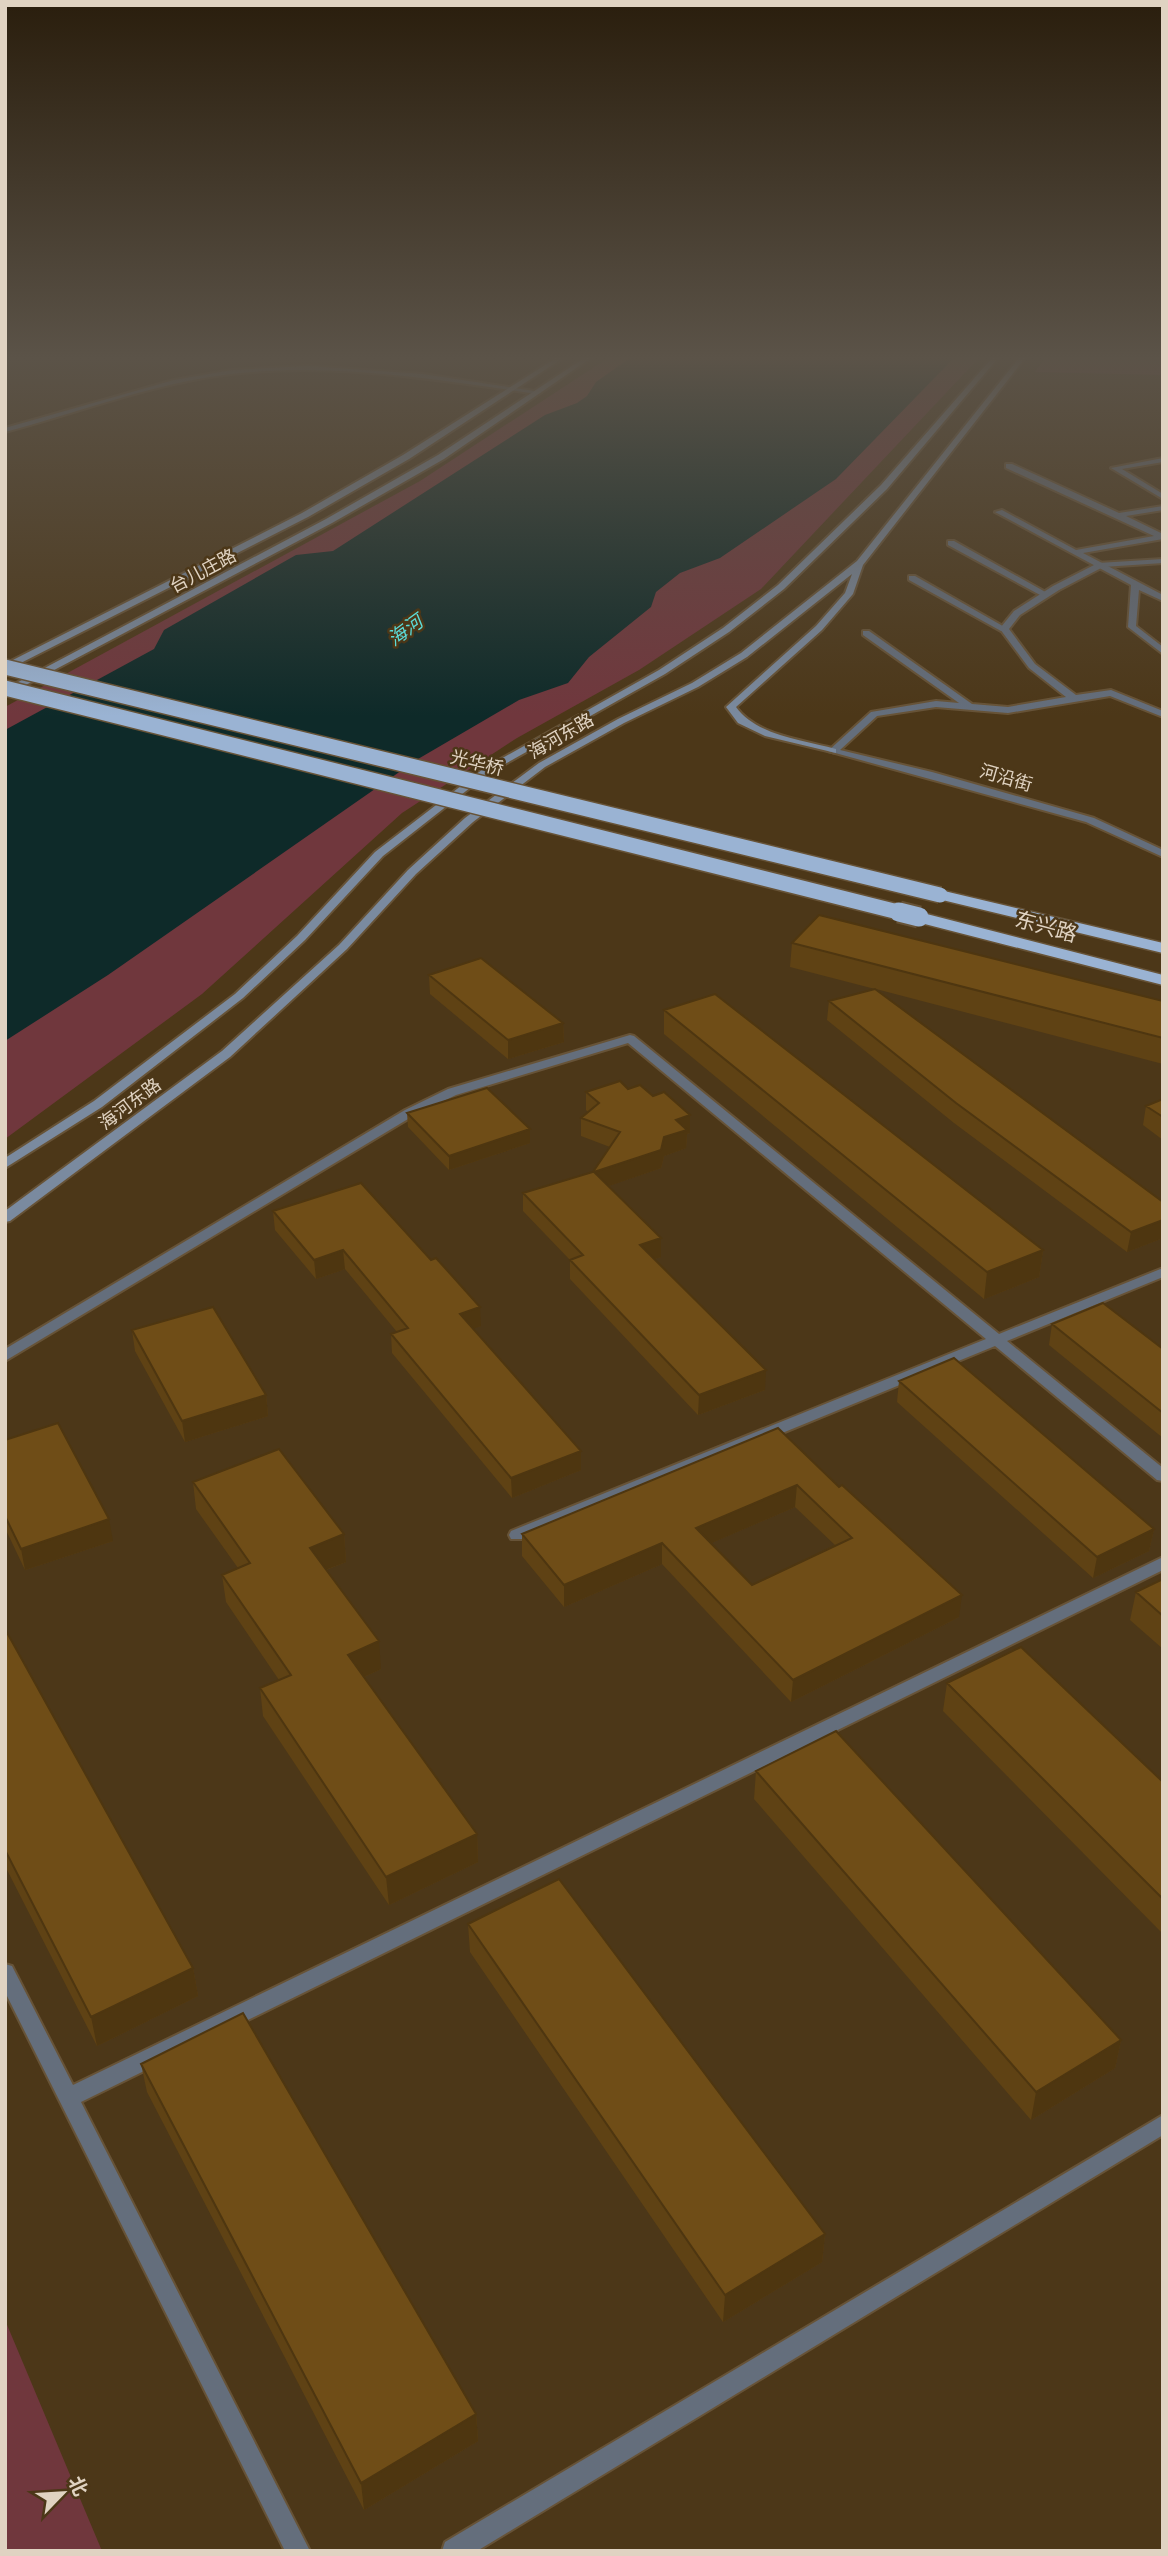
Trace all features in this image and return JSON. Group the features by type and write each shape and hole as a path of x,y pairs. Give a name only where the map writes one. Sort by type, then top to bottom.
{"highway":[{"name":"光华桥","path":"5,667 940,895"},
{"name":"光华桥","path":"5,691 919,917"},
{"name":"东兴路","path":"940,895 1163,948"},
{"name":"东兴路","path":"919,917 1163,980"}],"main road":[{"name":"台儿庄路","path":"5,667 305,515 371,477"},
{"name":"台儿庄路","path":"5,691 329,521 406,477"},
{"name":"海河东路","path":"5,1164 98,1104 239,996 301,938 379,854 477,778 532,744 662,672 726,630 781,587 892,477"},
{"name":"海河东路","path":"5,1218 226,1054 343,947 412,872 469,820 542,765 621,721 695,685 744,655 860,563 928,477"},
{"path":"833,751 768,734 741,721 731,706 819,628 849,594 860,563"}],"street":[{"path":"1034,477 1162,537 1077,552"},
{"path":"1131,477 1163,497"},
{"path":"1118,515 1163,508"},
{"path":"999,512 1163,599"},
{"path":"951,543 1045,594"},
{"path":"1004,629 1017,613 1045,594 1101,565 1163,561"},
{"path":"912,578 1004,629 1032,666 1074,698"},
{"path":"1135,585 1132,627 1163,651"},
{"path":"866,633 970,707"},
{"path":"833,751 874,714 936,704 1008,709 1111,693 1163,714"},
{"name":"河沿街","path":"833,751 929,774 1090,820 1163,854"},
{"path":"5,1356 409,1113 452,1092 630,1039 1163,1476"},
{"path":"517,1535 1163,1272"},
{"path":"68,2098 1163,1563"},
{"path":"5,1972 298,2551"},
{"path":"454,2551 1163,2124"}],"shaded area":[{"path":"426,477 866,477 761,589 639,670 517,738 402,813 202,994 5,1139 5,707"},
{"path":"5,2320 102,2551 5,2551"}],"water":[{"name":"海河","path":"448,477 838,477 720,558 680,573 656,592 651,607 589,657 568,683 519,700 418,759 108,975 5,1041 5,730 154,649 164,630 296,555 333,551"}],"building":[{"path":"819,915 1163,1001 1163,1038 792,943"},
{"path":"481,958 563,1023 508,1040 429,975"},
{"path":"875,989 1163,1202 1163,1220 1131,1232 956,1103 829,1001"},
{"path":"715,994 1043,1250 987,1272 664,1010"},
{"path":"620,1081 628,1089 640,1085 653,1096 664,1092 690,1115 676,1120 687,1130 664,1137 661,1150 594,1172 661,1238 640,1245 766,1370 699,1395 570,1260 583,1255 523,1193 593,1172 620,1132 581,1118 599,1103 586,1092"},
{"path":"487,1088 530,1129 449,1156 407,1113"},
{"path":"1163,1099 1163,1117 1146,1106"},
{"path":"361,1183 431,1260 436,1258 480,1307 460,1314 581,1451 511,1478 391,1334 408,1328 343,1250 314,1260 273,1211"},
{"path":"1103,1303 1163,1349 1163,1413 1052,1324"},
{"path":"213,1307 266,1395 182,1421 132,1330"},
{"path":"954,1358 1154,1529 1097,1557 899,1381"},
{"path":"58,1423 109,1519 21,1549 5,1516 5,1440"},
{"path":"778,1428 839,1487 842,1485 962,1595 793,1680 662,1543 564,1585 522,1534","holes":["797,1485 852,1538 752,1585 696,1528"]},
{"path":"279,1449 344,1534 310,1548 379,1641 348,1655 477,1834 386,1877 260,1688 291,1675 222,1575 250,1563 193,1482"},
{"path":"1163,1579 1163,1616 1136,1592"},
{"path":"5,1629 193,1968 91,2017 5,1850"},
{"path":"1021,1647 1163,1782 1163,1899 947,1683"},
{"path":"836,1731 1121,2040 1036,2092 756,1771"},
{"path":"559,1879 825,2234 725,2295 468,1924"},
{"path":"243,2013 476,2414 361,2483 141,2064"}]}
